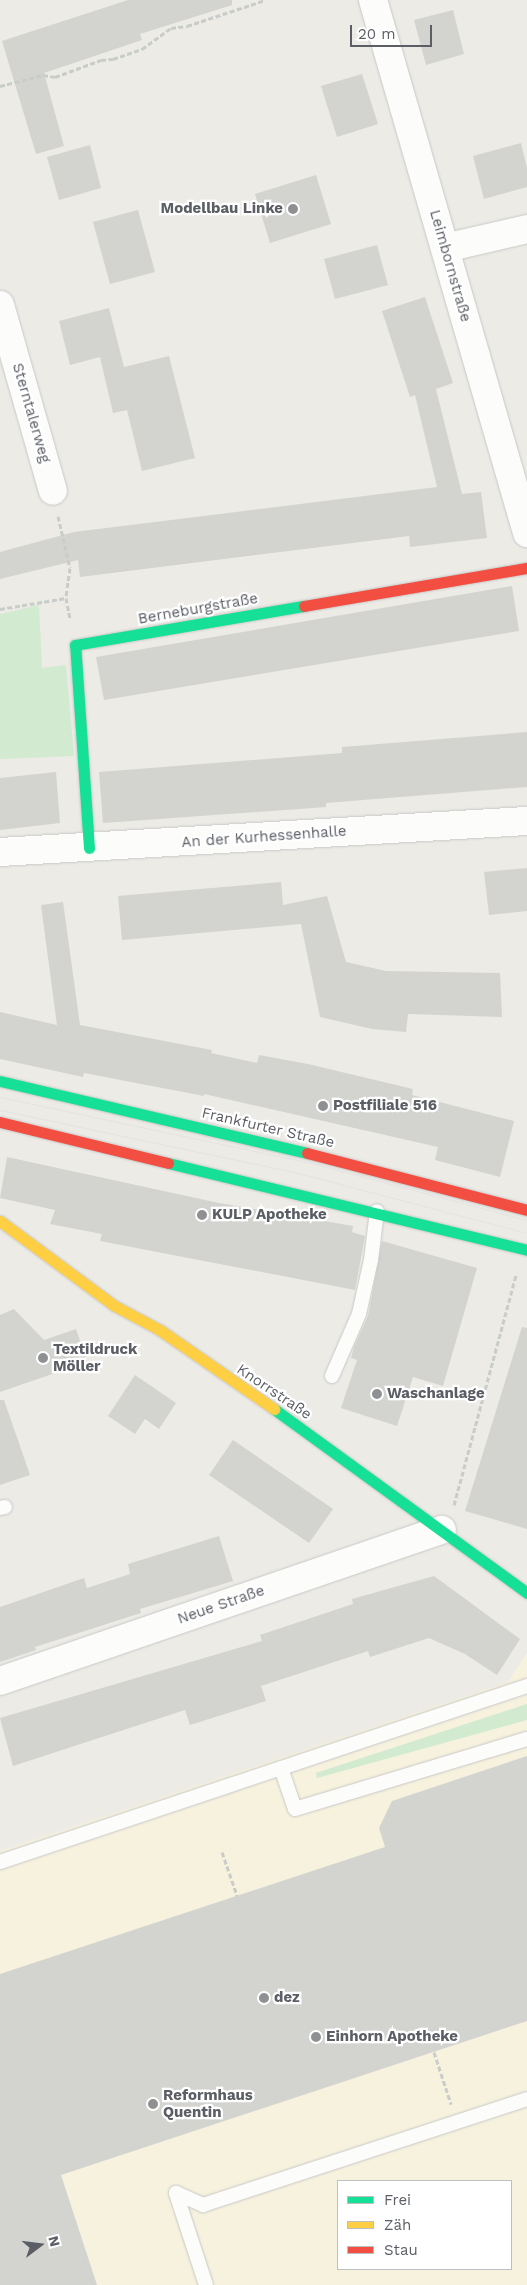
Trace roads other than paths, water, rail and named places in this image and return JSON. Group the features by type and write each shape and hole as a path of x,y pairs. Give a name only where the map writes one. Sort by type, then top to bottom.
{"street":[{"name":"Leimbornstraße","path":"373,0 527,533"},
{"path":"445,248 527,229"},
{"name":"Sterntalerweg","path":"0,305 53,491"},
{"name":"Berneburgstraße","path":"89,848 75,645 527,568"},
{"name":"An der Kurhessenhalle","path":"0,852 527,821"},
{"name":"Frankfurter Straße","path":"0,1080 412,1178 527,1210"},
{"path":"0,1122 377,1211 527,1250"},
{"name":"Knorrstraße","path":"0,1221 115,1306 160,1330 442,1530 527,1593"},
{"name":"Neue Straße","path":"0,1681 442,1530"}],"lane":[{"path":"332,1376 359,1314 371,1260 377,1211"},
{"path":"0,1862 527,1686"},
{"path":"281,1768 295,1809 527,1739"},
{"path":"206,2285 176,2193 203,2205 457,2123 527,2098"}],"tram line":[{"path":"0,1097 307,1162 527,1220"},
{"path":"0,1110 298,1173 527,1233"}],"place":[{"name":"Modellbau Linke","path":"293,209"},
{"name":"Postfiliale 516","path":"323,1106"},
{"name":"KULP Apotheke","path":"202,1215"},
{"name":"Textildruck Möller","path":"43,1358"},
{"name":"Waschanlage","path":"377,1394"},
{"name":"dez","path":"264,1998"},
{"name":"Einhorn Apotheke","path":"316,2037"},
{"name":"Reformhaus Quentin","path":"153,2104"}]}
